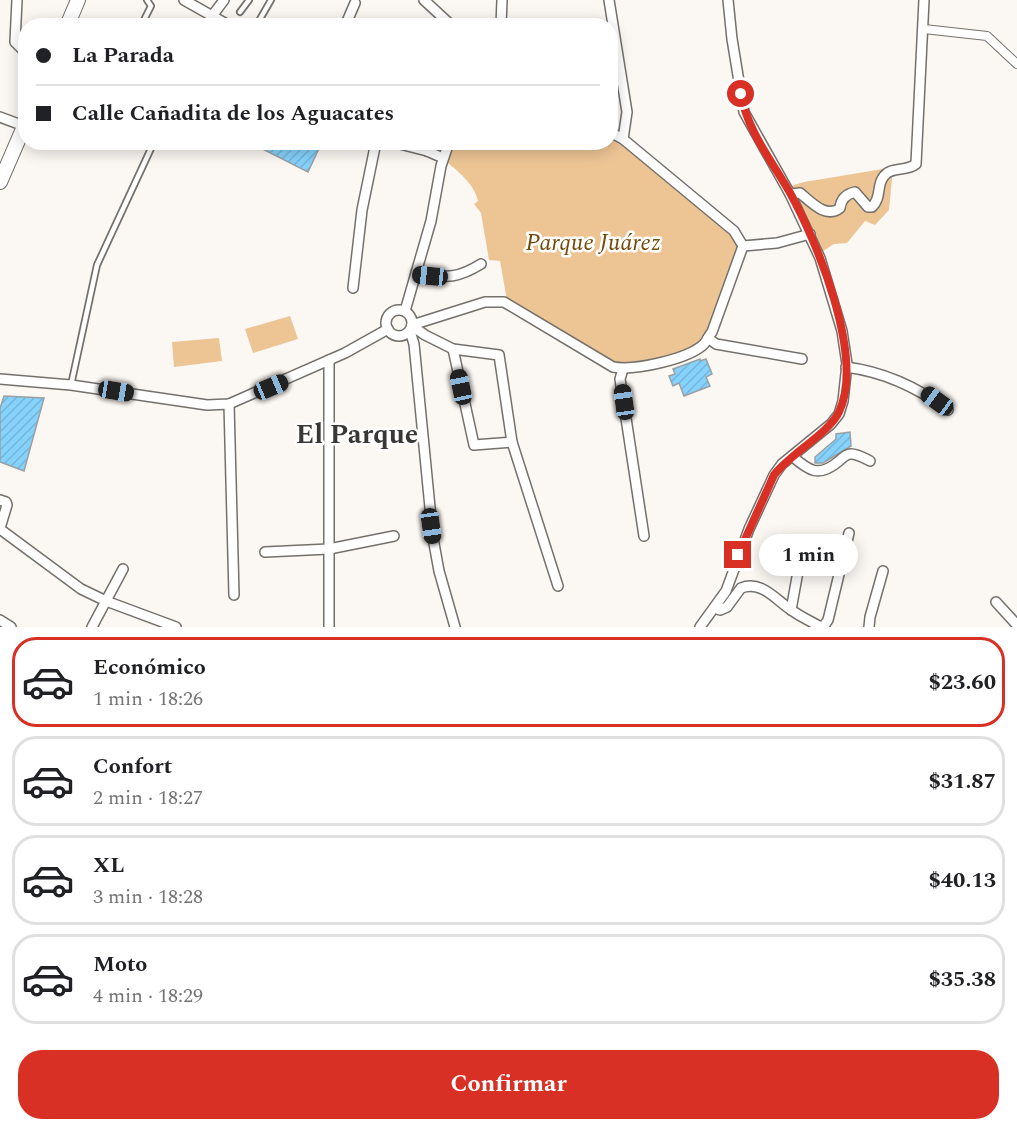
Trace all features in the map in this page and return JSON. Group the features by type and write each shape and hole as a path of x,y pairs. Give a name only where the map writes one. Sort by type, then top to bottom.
{"main road":[{"path":"70,18 78,0"},
{"path":"0,182 18,140"}],"street":[{"path":"17,0 15,42 18,45"},
{"path":"184,0 216,18"},
{"path":"212,16 224,0"},
{"path":"424,0 443,18"},
{"path":"501,18 502,0"},
{"path":"609,0 612,18"},
{"path":"700,627 726,591 738,555 774,475 782,464 831,424 839,414 843,400 846,367 845,348 836,309 820,258 790,194 744,112 728,0"},
{"path":"790,194 800,193 818,208 834,212 840,208 846,196 855,192 868,207 872,207 877,203 880,182 885,175 893,170 906,170 916,164 924,0"},
{"path":"348,18 355,3"},
{"path":"924,29 987,36 1017,64"},
{"path":"618,56 627,112 623,139"},
{"path":"0,117 18,122"},
{"path":"618,136 734,231 743,246"},
{"path":"353,288 362,210 374,150"},
{"path":"430,150 443,158"},
{"path":"405,311 431,221 446,150"},
{"path":"743,246 777,243 810,234"},
{"path":"455,627 439,571 433,538 414,344 411,327 410,315 405,311 397,310 391,313 387,320 388,329 400,336 411,327 485,302 504,302 613,367 623,369 671,360 696,350 705,343 743,246"},
{"path":"417,274 444,277 463,275 481,264"},
{"path":"411,327 453,349 499,355 512,442 558,586"},
{"path":"0,379 71,385 207,405 229,405 329,360 388,329"},
{"path":"708,338 716,344 802,359"},
{"path":"453,349 474,445 512,442"},
{"path":"329,360 329,627"},
{"path":"846,367 872,372 907,384 925,393 948,410"},
{"path":"623,369 620,380 644,536"},
{"path":"229,405 234,595"},
{"path":"792,456 812,471 831,468 845,456 851,454 870,461"},
{"path":"0,500 6,502 7,505 0,528 75,586 106,601 176,627"},
{"path":"715,608 720,610 727,607 741,588 754,585 763,588 791,610 819,626 824,626 828,620 849,533"},
{"path":"265,552 329,549 394,536"},
{"path":"791,610 803,544"},
{"path":"92,627 123,568"},
{"path":"870,627 870,617 883,571"},
{"path":"996,602 1017,625"},
{"path":"0,620 10,627"}],"lane":[{"path":"145,18 151,6 147,0"},
{"path":"240,12 249,0"},
{"path":"261,18 271,0"},
{"path":"71,385 97,265 150,150"}],"green space":[{"name":"Parque Juárez","path":"618,142 737,238 739,249 707,335 695,347 661,359 615,366 507,300 500,261 489,260 481,213 474,204 478,201 476,195 465,178 446,161 450,150 618,150"},
{"path":"889,168 892,178 889,210 875,225 865,221 847,243 834,244 820,253 784,188 804,182"},
{"path":"290,316 298,339 253,353 245,329"},
{"path":"219,338 222,361 174,367 172,342"}],"building":[{"path":"265,150 318,150 308,172"},
{"path":"700,359 700,361 706,359 712,374 706,377 710,386 684,396 679,383 673,386 669,376 675,374 673,369"},
{"path":"4,396 44,398 24,471 0,462 0,408"},
{"path":"850,432 851,446 823,463 815,463 815,457 836,439 836,434"}],"district":[{"name":"El Parque","path":"357,435"}],"route":[{"path":"738,555 774,475 782,464 831,424 839,414 845,388 847,364 842,331 820,258 790,194 747,120 741,94"}]}
